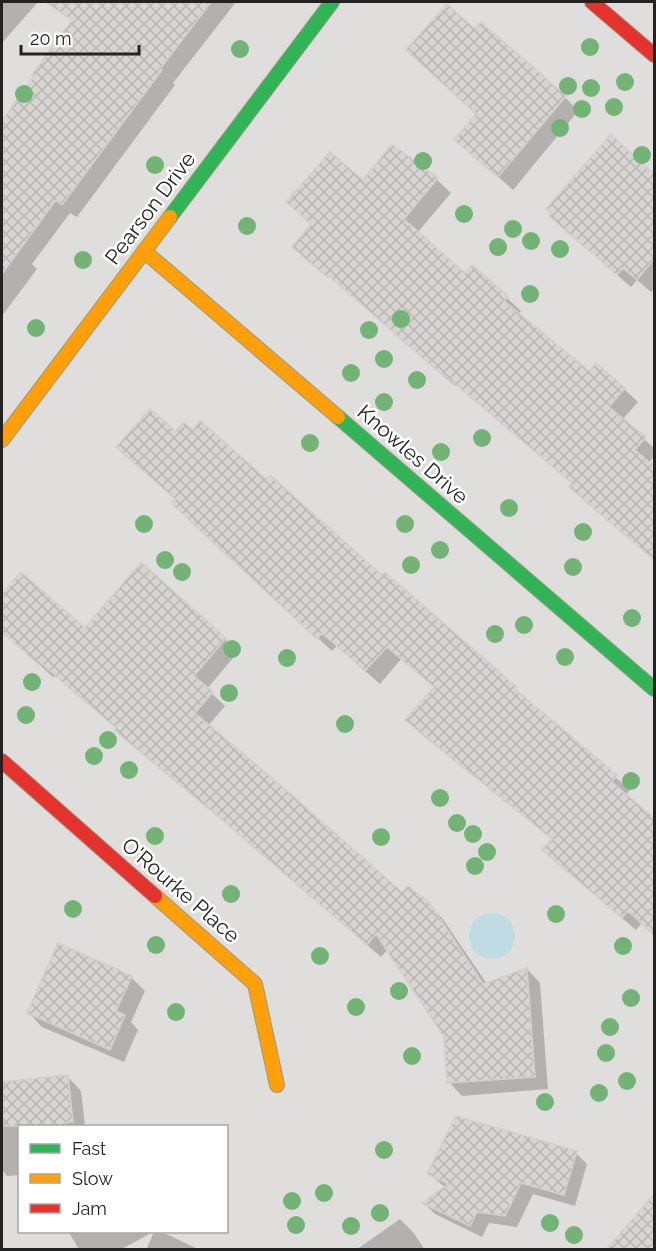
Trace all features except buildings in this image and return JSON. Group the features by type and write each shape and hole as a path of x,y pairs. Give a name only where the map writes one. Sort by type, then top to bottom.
{"street":[{"name":"Pearson Drive","path":"2,440 332,2"},
{"path":"592,2 654,55"},
{"name":"Knowles Drive","path":"144,251 654,689"},
{"name":"O'Rourke Place","path":"2,761 255,984 277,1085"}],"shaded area":[{"path":"2,2 654,2 654,1249 2,1250"}],"water":[{"path":"492,913 508,920 515,936 508,952 492,959 476,952 469,936 476,920"}],"traffic: fast":[{"path":"170,217 332,2"},
{"path":"338,417 654,689"}],"traffic: slow":[{"path":"2,440 170,217"},
{"path":"144,251 338,417"},
{"path":"155,896 255,984 277,1085"}],"traffic: jam":[{"path":"592,2 654,55"},
{"path":"2,761 155,896"}]}
